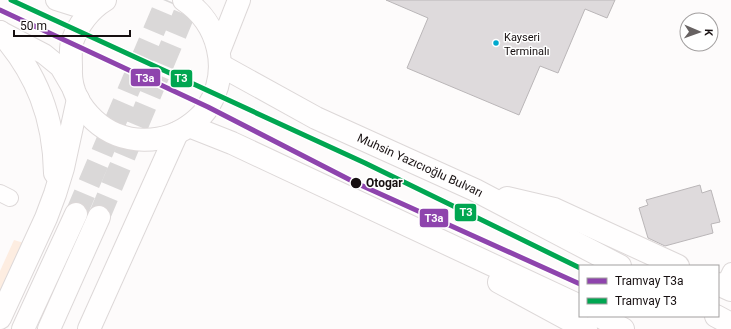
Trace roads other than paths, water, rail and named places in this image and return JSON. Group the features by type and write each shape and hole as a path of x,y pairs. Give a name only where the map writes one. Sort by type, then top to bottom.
{"highway":[{"path":"184,0 201,14 209,25 216,38 220,58"},
{"path":"102,2 89,13 77,31 72,43 70,78 76,95 88,115 98,124 110,132 123,137 137,140 150,140 164,138 183,129 208,107 217,86 220,58 239,0"},
{"path":"0,31 21,58 31,74 44,104 52,139 55,166 55,194"},
{"name":"Muhsin Yazıcıoğlu Bulvarı","path":"220,58 316,118 475,190 618,265"},
{"path":"0,318 46,218 55,194 63,168 76,95"},
{"path":"183,129 232,143 579,306"},
{"path":"89,329 183,129"},
{"path":"475,190 554,209 676,265"},
{"path":"23,329 76,214"},
{"path":"49,329 99,218"},
{"path":"436,238 494,280 586,329"},
{"path":"601,317 623,329"},
{"path":"718,317 731,324"}],"main road":[{"path":"56,0 75,6 102,2"},
{"path":"0,31 44,54 55,62 60,67 76,95"}],"tunnel":[{"path":"76,214 167,0"},
{"path":"99,217 190,0"}],"tram line":[{"name":"T3","path":"11,0 365,163 579,268"},
{"name":"T3a","path":"0,10 208,107 356,183 579,284"}],"place":[{"name":"Kayseri Terminalı","path":"496,43"},
{"name":"Otogar","path":"356,183"}]}
